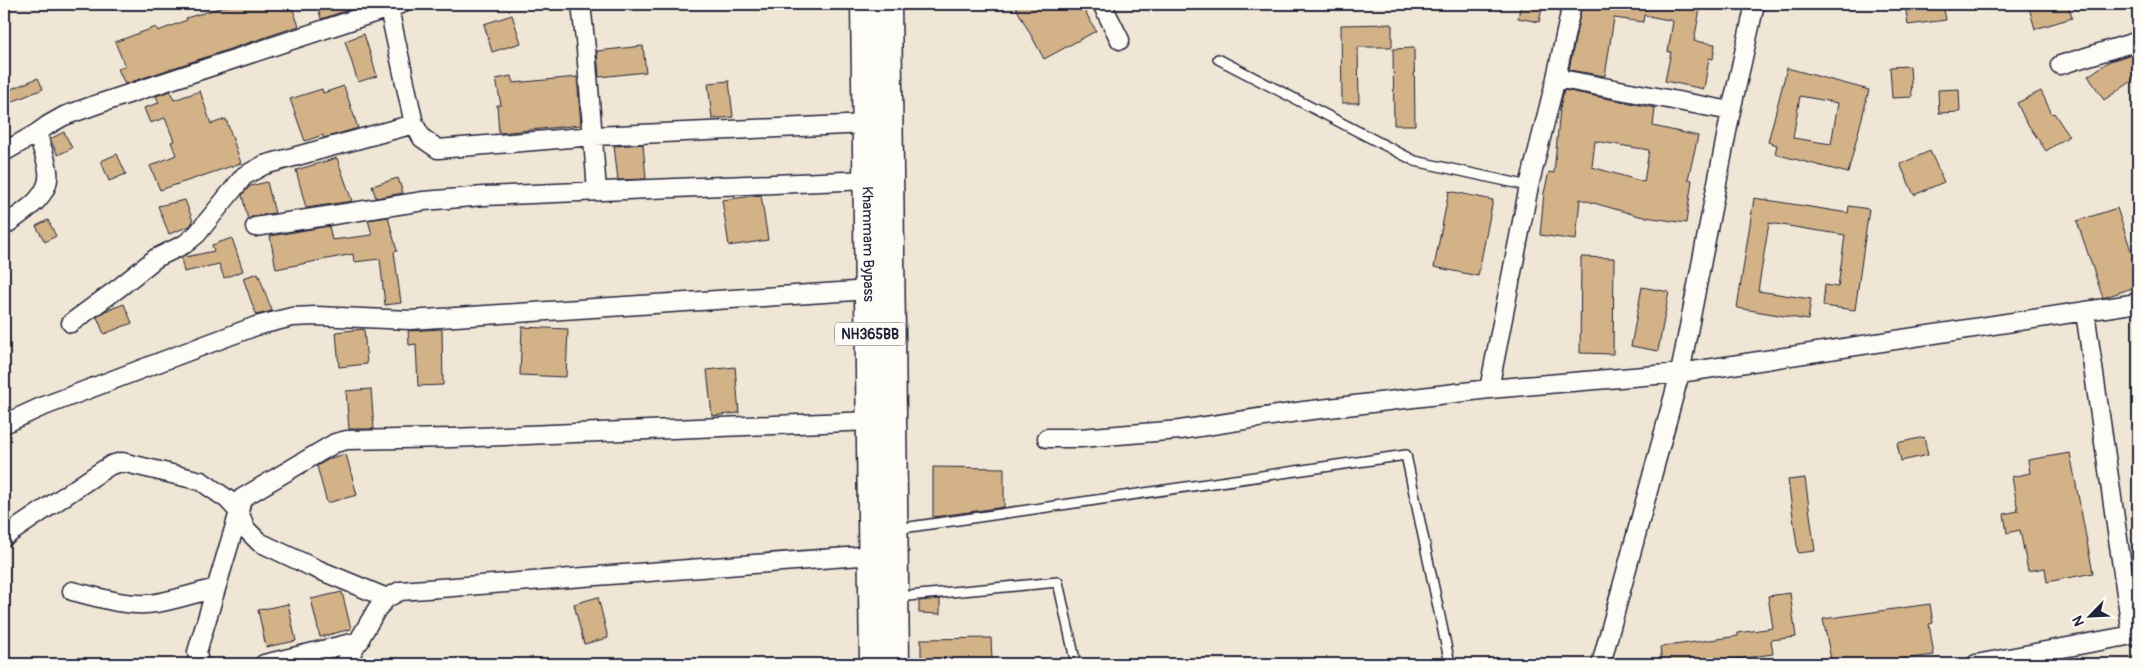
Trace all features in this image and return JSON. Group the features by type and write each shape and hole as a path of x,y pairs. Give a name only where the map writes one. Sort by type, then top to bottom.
{"highway":[{"name":"Khammam Bypass","path":"865,4 870,290 878,429 894,530 895,664"},
{"name":"Khammam Bypass","path":"874,664 873,555 878,429 887,4"}],"street":[{"path":"581,4 594,136 597,191"},
{"path":"1102,4 1120,40"},
{"path":"1489,389 1529,186 1572,4"},
{"path":"1601,664 1680,374 1731,111 1755,4"},
{"path":"4,152 29,140 48,125 64,116 392,5 414,124 422,138 438,149 594,136 868,124"},
{"path":"2060,65 2138,41"},
{"path":"1556,78 1731,111"},
{"path":"71,323 156,258 185,244 197,234 244,176 264,165 414,124"},
{"path":"4,226 37,201 48,183 48,171 37,133"},
{"path":"255,227 424,201 597,191 868,180"},
{"path":"4,424 39,408 256,326 292,317 316,316 410,320 870,290"},
{"path":"1047,438 1080,438 1180,430 1304,410 1489,389 1680,374 2138,303"},
{"path":"1976,664 2018,660 2135,635 2084,312"},
{"path":"199,664 197,652 242,498 335,443 347,440 878,429"},
{"path":"4,537 111,465 122,462 201,481 227,499 239,512 246,529 259,542 312,567 387,598"},
{"path":"345,664 377,609 387,598 400,591 873,555"},
{"path":"72,591 103,599 138,604 155,604 216,588"},
{"path":"264,664 360,641"}],"lane":[{"path":"1218,59 1415,161 1529,186"},
{"path":"894,530 1406,455 1450,664"},
{"path":"894,597 1058,582 1076,664"}],"building":[{"path":"233,4 291,4 299,26 125,84 118,69 125,66 115,42 156,27 158,31 187,20 186,18"},
{"path":"317,4 346,4 348,10 321,19"},
{"path":"1014,4 1081,4 1096,31 1044,59"},
{"path":"1521,4 1543,4 1539,22 1518,18"},
{"path":"1582,4 1618,6 1618,4 1701,4 1694,41 1715,44 1713,59 1709,58 1704,89 1665,81 1671,52 1668,52 1673,21 1644,15 1643,22 1614,18 1605,76 1569,70"},
{"path":"1905,4 1943,4 1946,20 1908,25"},
{"path":"2028,4 2068,4 2072,18 2035,29"},
{"path":"512,15 521,43 492,52 484,24"},
{"path":"1392,24 1392,47 1358,47 1359,103 1342,103 1341,25"},
{"path":"364,34 377,76 358,82 345,41"},
{"path":"643,46 646,72 599,77 597,51"},
{"path":"1414,48 1415,125 1394,125 1393,49"},
{"path":"2138,52 2138,77 2104,100 2088,76 2110,61"},
{"path":"1910,66 1912,97 1892,98 1890,67"},
{"path":"1787,68 1869,90 1848,173 1775,154 1777,145 1768,142","holes":["1800,96 1838,103 1831,144 1793,138"]},
{"path":"511,76 513,83 577,77 581,125 499,133 497,105 501,105 496,79"},
{"path":"38,78 43,89 9,103 4,92"},
{"path":"729,81 733,117 712,119 708,83"},
{"path":"344,86 358,128 324,138 323,135 305,141 290,99 322,89 323,93"},
{"path":"1959,89 1960,112 1939,113 1938,90"},
{"path":"1564,90 1655,108 1653,126 1698,136 1688,179 1692,180 1686,223 1639,216 1580,199 1576,240 1540,235 1544,193 1549,172 1554,173 1560,108","holes":["1595,141 1649,150 1644,182 1592,167"]},
{"path":"170,91 174,100 200,91 211,124 226,119 241,163 160,190 150,166 176,155 171,142 174,141 165,118 150,123 144,108 159,103 156,96"},
{"path":"2041,91 2052,114 2054,113 2069,136 2046,151 2025,120 2017,103"},
{"path":"64,132 72,148 58,155 50,139"},
{"path":"643,144 646,179 618,180 614,146"},
{"path":"1930,151 1944,182 1914,195 1900,164"},
{"path":"117,154 126,174 109,181 101,161"},
{"path":"337,158 352,201 306,208 296,170"},
{"path":"398,178 403,193 376,198 372,186"},
{"path":"267,182 275,213 253,216 248,220 242,195 250,186"},
{"path":"1449,191 1493,200 1478,276 1434,267"},
{"path":"761,195 768,240 729,246 722,200"},
{"path":"1754,198 1848,213 1849,206 1869,209 1855,310 1823,306 1825,285 1838,287 1845,235 1769,223 1758,291 1811,299 1808,320 1737,308"},
{"path":"185,200 193,221 190,226 169,234 158,206"},
{"path":"2117,208 2138,272 2138,286 2103,298 2077,221"},
{"path":"388,217 397,251 394,252 401,303 385,305 380,259 354,262 353,254 276,269 270,236 329,226 332,240 372,235 368,220"},
{"path":"48,220 56,236 45,242 36,226"},
{"path":"232,238 243,271 224,278 219,264 184,272 181,258 214,251 212,245"},
{"path":"1581,257 1614,258 1613,354 1580,353"},
{"path":"258,273 272,311 256,315 243,278"},
{"path":"1642,287 1669,292 1658,351 1631,346"},
{"path":"124,304 132,323 104,334 97,317 105,311"},
{"path":"522,327 568,329 566,377 520,375"},
{"path":"364,329 367,364 339,367 336,332"},
{"path":"442,329 443,385 418,386 416,344 409,345 408,331"},
{"path":"735,367 739,413 712,416 707,370"},
{"path":"371,389 374,429 349,429 346,391"},
{"path":"1924,437 1928,455 1901,461 1897,443"},
{"path":"2070,453 2093,573 2047,582 2045,568 2028,571 2020,530 2007,533 2004,514 2018,511 2012,477 2030,473 2028,460"},
{"path":"346,454 357,495 327,503 317,466 331,458"},
{"path":"933,467 1004,468 1004,507 933,517"},
{"path":"1805,478 1815,551 1798,553 1788,480"},
{"path":"342,592 351,629 320,637 311,599"},
{"path":"1790,593 1796,637 1771,640 1773,654 1701,664 1662,664 1660,647 1738,636 1738,633 1773,628 1768,596"},
{"path":"598,597 608,638 584,644 574,604"},
{"path":"940,599 940,614 919,613 919,601"},
{"path":"288,604 296,641 266,647 258,610"},
{"path":"1930,604 1933,623 1929,624 1934,655 1867,664 1832,664 1823,619"},
{"path":"991,638 992,661 989,661 989,664 924,664 924,662 921,662 921,639"}]}
